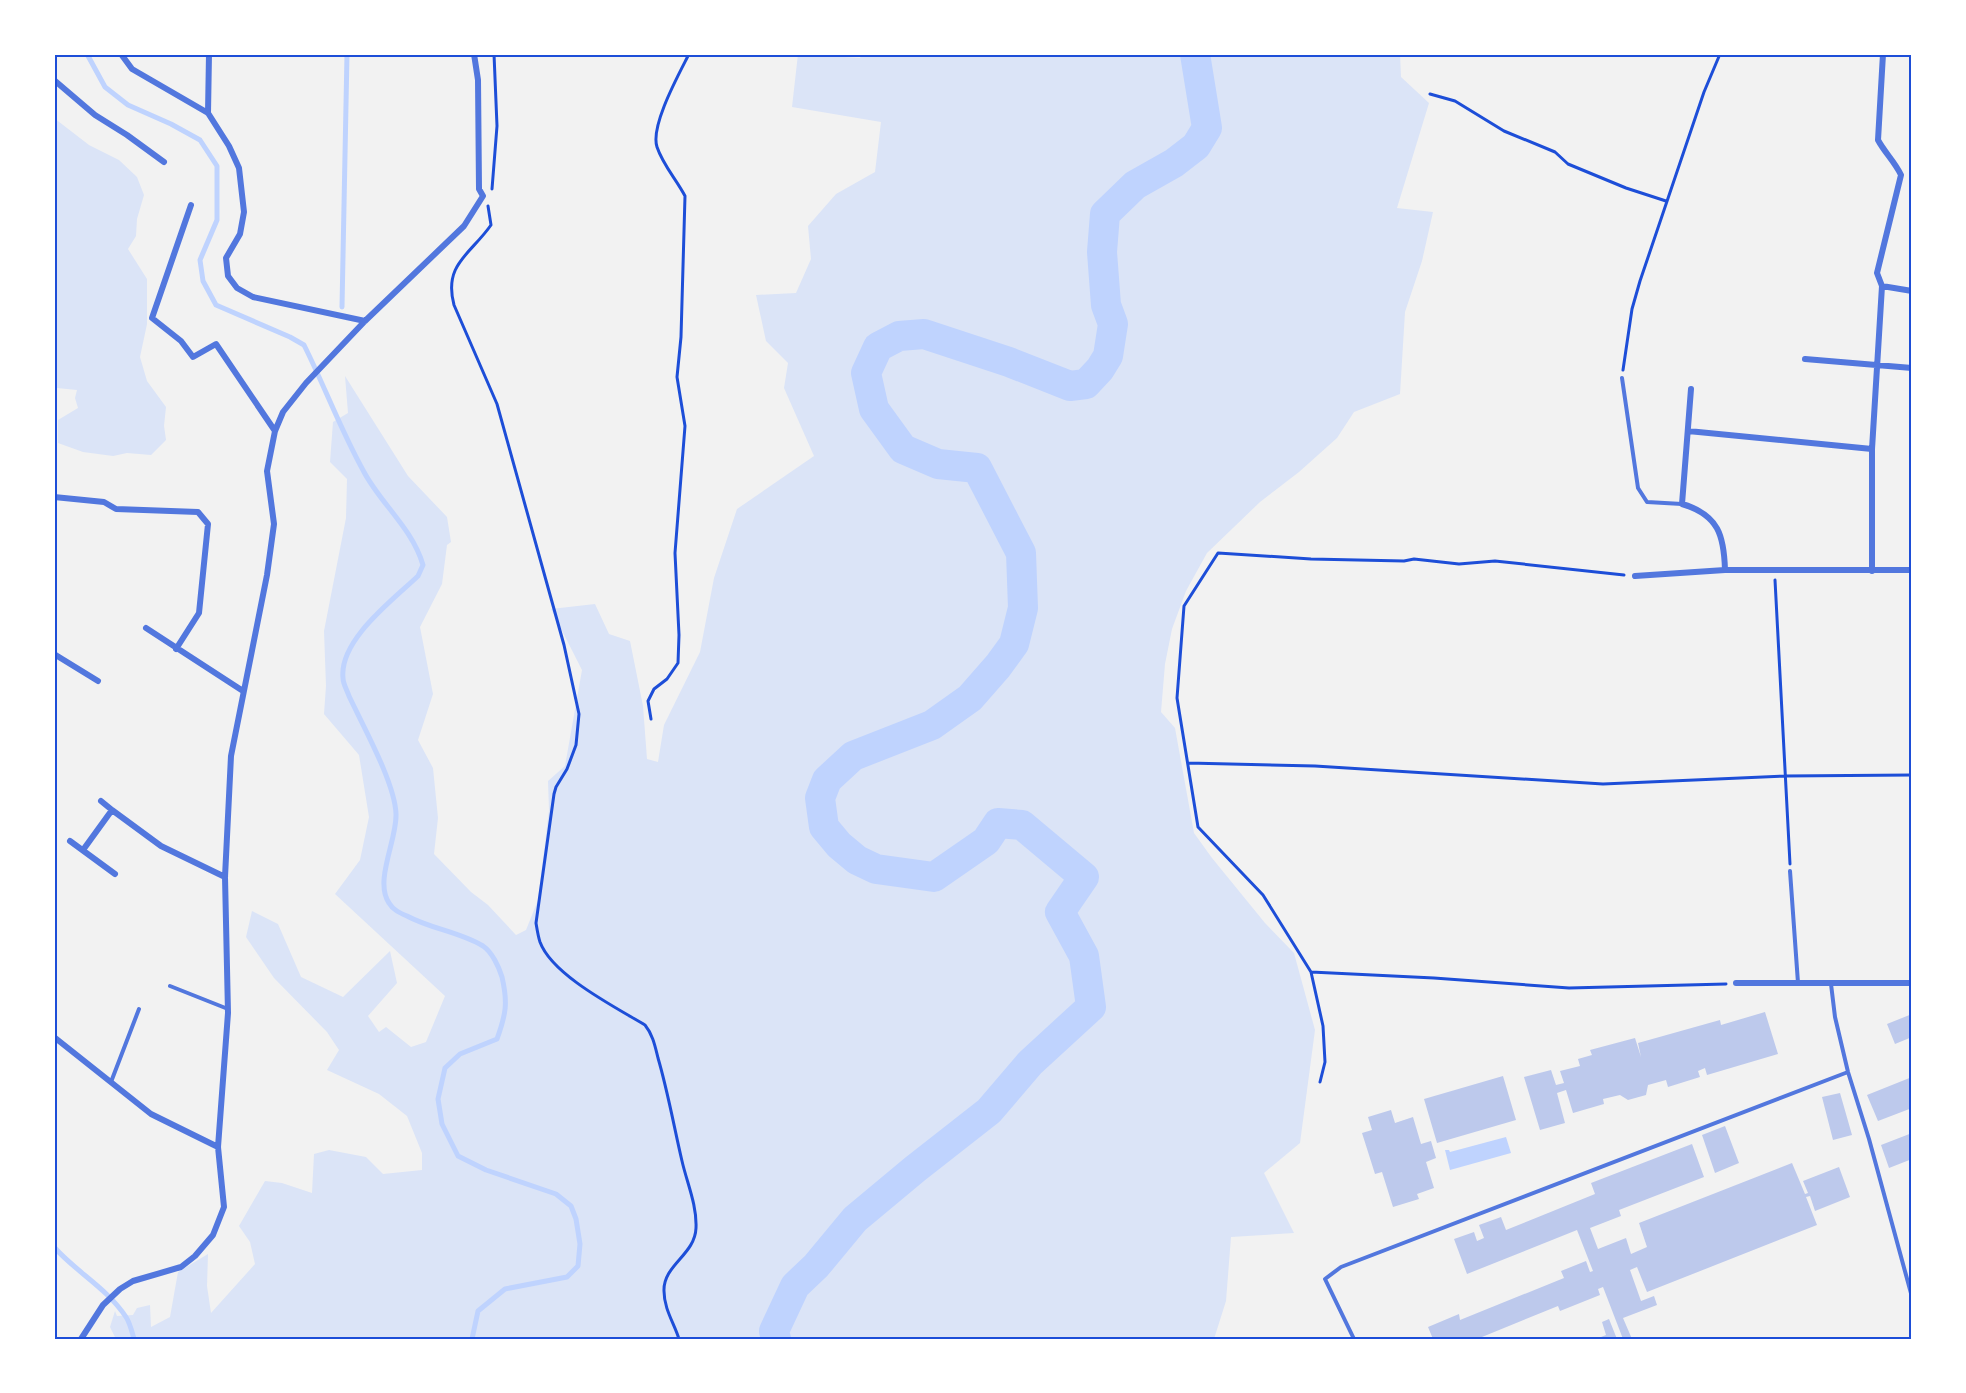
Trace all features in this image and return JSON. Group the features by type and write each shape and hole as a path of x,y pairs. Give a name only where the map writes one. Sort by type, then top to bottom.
{"street":[{"path":"121,54 132,69 208,112 229,146 238,168 244,212 240,234 226,258 228,276 237,288 253,297 365,321"},
{"path":"208,112 209,54"},
{"path":"81,1339 103,1305 120,1289 133,1281 181,1267 195,1256 213,1236 224,1207 218,1147 228,1009 225,877 231,756 261,613 274,524 267,471 275,431 282,412 306,383 365,321 464,226 483,196 479,189 478,80 474,54"},
{"path":"1872,571 1872,449 1882,286 1877,273 1901,176 1895,162 1884,152 1878,140 1883,54"},
{"path":"54,80 95,115 164,162"},
{"path":"191,205 152,318 181,341 193,357 216,344 275,431"},
{"path":"1882,286 1912,291"},
{"path":"1805,359 1912,368"},
{"path":"1691,389 1682,504 1693,507 1713,522 1724,544 1725,570"},
{"path":"1688,431 1872,449"},
{"path":"54,498 104,502 116,509 198,512 208,524 199,613 176,649"},
{"path":"1635,576 1725,570 1912,570"},
{"path":"147,628 243,691"},
{"path":"54,654 98,681"},
{"path":"101,801 162,846 225,877"},
{"path":"83,850 112,810"},
{"path":"70,841 115,874"},
{"path":"1736,983 1912,983"},
{"path":"54,1037 151,1114 218,1147"}],"lane":[{"path":"1622,378 1638,488 1647,502 1682,504"},
{"path":"1790,871 1798,984"},
{"path":"1831,984 1835,1017 1848,1072 1869,1138 1912,1297"},
{"path":"170,986 228,1009"},
{"path":"111,1082 140,1009"},
{"path":"1354,1339 1325,1279 1341,1267 1848,1072"}],"path":[{"path":"494,54 497,126 493,188 483,196 490,213 491,225 483,237 458,263 452,276 451,294 497,404 564,645 579,714 576,745 554,795 536,923 540,943 555,965 579,984 645,1025 651,1032 695,1210 696,1231 690,1249 666,1278 664,1290 667,1311 679,1339"},
{"path":"651,719 648,701 654,689 667,679 678,663 675,553 685,426 677,377 681,337 685,196 677,180 664,164 656,144 661,116 689,54"},
{"path":"1622,378 1632,309 1666,201 1704,92 1720,54"},
{"path":"1430,94 1455,101 1504,131 1555,152 1568,164 1626,189 1666,201"},
{"path":"1320,1082 1325,1062 1323,1026 1311,972 1263,894 1198,827 1177,698 1184,606 1218,553 1311,559 1404,561 1414,559 1459,564 1495,561 1635,576"},
{"path":"1774,570 1790,871"},
{"path":"1188,763 1315,766 1603,784 1785,776 1912,775"},
{"path":"1311,972 1569,988 1736,983"}],"shaded area":[{"path":"798,54 860,58 862,54 1400,54 1401,77 1429,103 1397,208 1433,212 1422,261 1405,312 1400,394 1354,412 1337,438 1299,472 1260,502 1207,553 1186,591 1172,629 1165,664 1161,712 1175,728 1194,833 1265,923 1294,953 1315,1030 1300,1143 1264,1173 1294,1233 1231,1237 1226,1301 1214,1339 116,1339 110,1327 115,1311 117,1316 133,1315 137,1308 150,1305 151,1327 170,1317 178,1272 208,1254 207,1286 211,1313 255,1264 250,1242 239,1226 265,1181 282,1183 312,1193 314,1154 329,1150 366,1157 383,1174 422,1170 422,1153 407,1116 379,1094 327,1070 339,1050 327,1032 274,978 246,937 252,911 278,924 301,977 343,997 390,951 397,983 368,1016 379,1032 386,1027 411,1047 426,1042 445,996 335,894 360,860 369,817 359,755 324,714 326,686 324,631 346,518 347,479 330,462 333,422 348,413 345,376 408,476 447,517 451,542 447,545 442,584 420,627 433,694 418,740 433,768 438,818 434,854 516,935 526,930 538,900 549,810 548,781 565,766 582,670 551,609 595,604 609,634 630,641 643,706 647,759 658,762 664,725 700,652 714,578 737,509 814,456 784,388 788,363 766,341 756,295 796,293 811,259 808,226 836,194 875,172 881,122 792,107"},
{"path":"54,118 89,145 119,160 137,177 144,195 137,219 136,236 128,249 147,279 147,324 140,357 147,381 166,407 164,426 166,440 151,455 127,453 113,456 83,452 58,443 58,420 78,408 75,398 77,390 57,388 54,385"}],"water":[{"path":"1506,1137 1511,1153 1450,1170 1445,1150 1450,1152"}],"building":[{"path":"1765,1012 1778,1054 1707,1075 1705,1068 1698,1071 1700,1077 1668,1087 1666,1080 1648,1085 1646,1095 1628,1100 1620,1095 1603,1099 1604,1104 1573,1113 1566,1090 1557,1093 1565,1123 1540,1130 1524,1077 1551,1070 1556,1085 1564,1083 1560,1071 1580,1066 1578,1059 1592,1055 1590,1050 1635,1038 1641,1057 1638,1043 1720,1020 1721,1025"},
{"path":"1912,1014 1912,1037 1895,1044 1887,1024"},
{"path":"1503,1076 1516,1120 1437,1143 1424,1099"},
{"path":"1912,1077 1912,1108 1878,1121 1867,1095"},
{"path":"1840,1093 1852,1135 1833,1140 1822,1097"},
{"path":"1391,1110 1395,1123 1413,1117 1421,1144 1431,1141 1436,1158 1426,1162 1434,1188 1417,1194 1419,1199 1393,1207 1382,1172 1375,1174 1362,1133 1372,1130 1368,1117"},
{"path":"1725,1126 1739,1163 1715,1173 1702,1135"},
{"path":"1912,1133 1912,1159 1889,1168 1881,1145"},
{"path":"1692,1144 1704,1177 1619,1210 1621,1216 1590,1228 1598,1249 1626,1238 1631,1254 1647,1247 1639,1223 1792,1163 1805,1194 1808,1193 1803,1181 1839,1167 1850,1197 1815,1211 1810,1196 1806,1197 1817,1225 1647,1292 1637,1267 1630,1270 1641,1301 1654,1296 1657,1305 1623,1318 1632,1339 1623,1339 1603,1287 1598,1289 1600,1295 1560,1311 1558,1306 1482,1337 1483,1339 1433,1339 1428,1327 1459,1314 1460,1320 1564,1278 1561,1271 1586,1261 1590,1272 1593,1271 1577,1230 1467,1274 1454,1239 1474,1232 1477,1241 1484,1238 1479,1225 1501,1217 1506,1230 1595,1194 1591,1183"},
{"path":"1609,1319 1617,1339 1596,1339 1606,1335 1602,1322"}],"waterway":[{"path":"87,54 105,87 128,105 200,140 217,166 217,220 200,260 203,281 216,305 304,345 364,472 412,539 423,565 418,576 358,635 344,664 344,685 370,738 394,801 396,814 385,872 385,894 391,905 399,912 465,937 483,946 495,960 502,977 505,994 505,1008 497,1039 460,1054 445,1068 438,1099 442,1124 458,1156 486,1170 556,1194 571,1206 576,1219 580,1244 578,1266 567,1277 505,1289 478,1311 472,1339"},
{"path":"342,307 347,54"},
{"path":"776,1339 774,1331 795,1286 816,1266 855,1219 989,1111 1030,1063 1091,1007 1084,956 1060,912 1084,877 1022,825 998,823 986,841 934,877 876,869 857,860 839,845 824,827 820,798 827,780 853,756 932,725 970,698 1014,644 1023,608 1021,553 977,468 938,464 903,449 874,409 866,373 878,347 899,336 924,334 1009,362 1070,386 1086,384 1108,356 1113,324 1106,305 1102,252 1105,214 1135,185 1174,163 1196,146 1207,128 1195,54"},
{"path":"54,1247 110,1297 127,1319 134,1339"}]}
